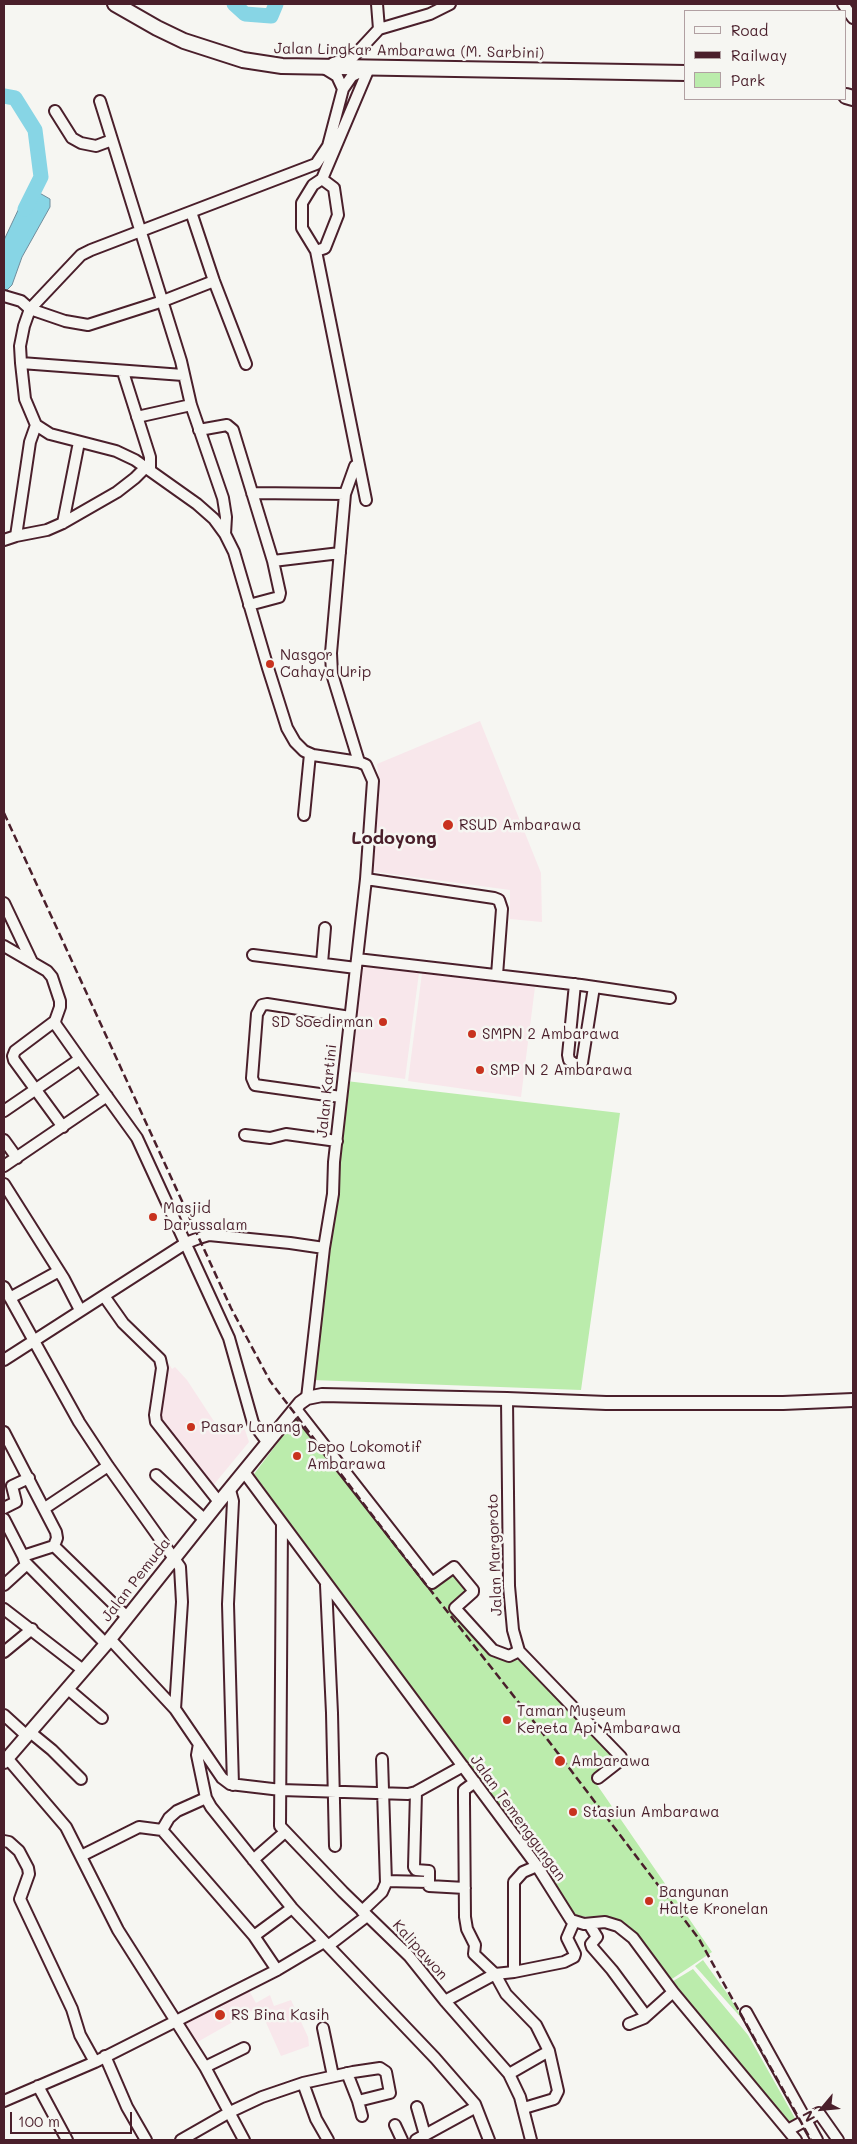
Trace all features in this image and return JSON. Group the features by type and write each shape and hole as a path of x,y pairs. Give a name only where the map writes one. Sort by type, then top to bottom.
{"highway":[{"name":"Jalan Lingkar Ambarawa (M. Sarbini)","path":"115,4 157,28 213,51 243,60 282,66 684,73"}],"main road":[{"path":"307,1398 322,1395 507,1398 606,1403 783,1403 853,1400"},
{"name":"Jalan Pemuda","path":"6,1760 128,1617 204,1520 293,1412 307,1398"}],"street":[{"path":"378,4 379,29"},
{"path":"318,68 352,57 379,29 430,14 450,4"},
{"path":"843,4 853,18"},
{"path":"360,48 361,62 369,68"},
{"path":"318,68 337,76 344,89"},
{"path":"354,466 345,494 331,653 332,674 359,762 310,754 295,742 287,728 234,552 225,534 214,519 197,504 148,469 116,451 50,434 36,425 24,399 20,346 30,309 81,255 316,164 328,146 344,89 352,76 369,68"},
{"path":"366,500 316,251 302,228 302,203 313,185 322,179 369,68"},
{"path":"100,101 139,231 163,301 191,405 223,498 226,517 225,534"},
{"path":"55,111 72,138 81,143 96,146 112,140"},
{"path":"316,251 325,248 338,216 334,188 322,179"},
{"path":"191,212 214,280 246,364"},
{"path":"4,296 21,301 30,309 65,322 88,325 163,301 214,280"},
{"path":"20,363 183,375"},
{"path":"4,540 47,530 63,523 116,492 148,469 150,457 123,372"},
{"path":"137,417 191,405"},
{"path":"16,536 30,442 36,425"},
{"path":"199,430 227,425 231,427 272,561 280,593 279,597 249,605"},
{"path":"63,523 79,442"},
{"path":"252,493 345,494"},
{"path":"272,561 340,553"},
{"path":"304,815 310,754"},
{"name":"Jalan Kartini","path":"307,1398 324,1248 333,1194 341,1097 366,879 374,787 371,773 366,765 359,762"},
{"path":"366,879 499,900 502,909 497,974"},
{"path":"4,903 32,962"},
{"path":"322,963 325,928"},
{"path":"4,946 47,971 52,977 60,1001 60,1007 55,1020 14,1054 14,1060 63,1127"},
{"path":"253,955 322,963 356,963 497,974 670,998"},
{"path":"575,984 568,1055 569,1060 576,1065 582,1063 594,987"},
{"path":"341,1097 255,1084 252,1078 257,1014 262,1005 267,1004 350,1017"},
{"path":"55,1020 58,1028 137,1138 229,1338 253,1423 268,1443"},
{"path":"4,1111 80,1058"},
{"path":"4,1166 107,1096"},
{"path":"245,1135 270,1138 286,1134 337,1141"},
{"path":"4,1140 16,1158"},
{"path":"4,1184 59,1270 80,1310"},
{"path":"4,1360 186,1243 200,1238 209,1235 324,1248"},
{"path":"10,1298 59,1270"},
{"path":"4,1287 79,1422 180,1567 182,1602 175,1710"},
{"path":"104,1296 123,1323 160,1359 162,1368 155,1415 156,1422 219,1502"},
{"name":"Jalan Margoroto","path":"507,1398 509,1586 513,1630 519,1651 620,1757 621,1760 598,1778"},
{"path":"293,1412 432,1583 454,1567 473,1592 455,1608 493,1650 507,1656 519,1651"},
{"path":"4,1432 45,1508 57,1538 54,1546 25,1560 4,1585"},
{"path":"45,1508 108,1466"},
{"name":"Jalan Temenggungan","path":"244,1472 475,1782 574,1922"},
{"path":"156,1475 204,1520"},
{"path":"4,1508 16,1502 12,1486 29,1478"},
{"path":"230,1490 233,1501 228,1604 234,1785"},
{"path":"4,1519 25,1560 175,1710 222,1778 234,1785 281,1790 384,1794 416,1792 462,1766"},
{"path":"253,1860 285,1832 280,1826 279,1820 281,1790 282,1522"},
{"path":"54,1546 128,1617"},
{"path":"326,1584 335,1846"},
{"path":"4,1609 83,1670"},
{"path":"4,1652 32,1629"},
{"path":"68,1689 102,1718"},
{"path":"4,1715 52,1750 81,1779"},
{"path":"199,1744 197,1755 206,1798 211,1807 292,1908 429,2051 476,2107 489,2140"},
{"path":"4,2101 95,2062 277,1970 326,1944 365,1913 382,1892 386,1881 382,1759"},
{"path":"6,1760 59,1818 81,1856 118,1930 205,2067 244,2140"},
{"path":"475,1782 464,1792 465,1917 467,1929 475,1945 474,1954 495,1974 506,1994 536,2025 549,2051 558,2091 554,2099 524,2108"},
{"path":"416,1792 414,1867 416,1870 428,1871 429,1886 465,1888"},
{"path":"162,1830 169,1818 177,1811 206,1798"},
{"path":"81,1856 139,1826 162,1830 254,1936 277,1970"},
{"name":"Kalipawon","path":"285,1832 409,1956 445,2002 509,2074 524,2108 531,2140"},
{"path":"4,1841 9,1842 19,1851 28,1868 29,1874 20,1899 72,2009 80,2035 95,2062"},
{"path":"514,1972 514,1882 523,1872 536,1866"},
{"path":"386,1881 428,1882"},
{"path":"254,1936 292,1908"},
{"path":"445,2002 495,1974 564,1962 574,1957 575,1954 567,1938 574,1922 589,1924 605,1922 618,1926 633,1938 673,1992 796,2140"},
{"path":"589,1924 597,1937 591,1944 592,1947 612,1970 646,2016"},
{"path":"629,2024 646,2016 673,1992"},
{"path":"746,2012 817,2140"},
{"path":"323,2028 333,2076"},
{"path":"205,2067 244,2048"},
{"path":"509,2074 549,2051"},
{"path":"105,2056 127,2107 146,2140"},
{"path":"181,2140 230,2112 262,2097 303,2083 380,2068 386,2072 390,2093 358,2101"},
{"path":"347,2074 362,2116"},
{"path":"303,2083 316,2119 328,2140"},
{"path":"38,2086 67,2140"},
{"path":"417,2107 426,2135"},
{"path":"416,2140 476,2107"},
{"path":"788,2130 819,2113 838,2140"},
{"path":"395,2125 402,2140"}],"shaded area":[{"name":"RSUD Ambarawa","path":"480,721 541,873 542,922 510,919 510,890 369,871 379,779 377,764"},
{"name":"SD Soedirman","path":"359,965 419,973 405,1079 348,1071"},
{"name":"SMPN 2 Ambarawa","path":"422,973 535,987 521,1097 408,1081"},
{"name":"Pasar Lanang","path":"169,1364 172,1369 175,1367 187,1380 219,1429 244,1427 249,1442 211,1488 159,1420"},
{"name":"RS Bina Kasih","path":"247,1987 256,2003 270,1995 274,2006 291,2000 308,2037 309,2046 281,2056 259,2007 194,2044 180,2022"}],"green space":[{"path":"346,1081 620,1113 581,1390 312,1380"},
{"name":"Taman Museum Kereta Api Ambarawa","path":"298,1416 431,1587 453,1569 471,1591 451,1610 492,1657 523,1661 616,1759 593,1779 712,1952 669,1981 610,1918 575,1916 554,1881 254,1474"},
{"path":"703,1960 729,1996 744,2021 695,1966"},
{"path":"693,1969 748,2035 796,2120 787,2126 670,1983"}],"water":[{"path":"29,187 50,199 50,207 22,257 12,285 7,290 4,289 4,240"}],"waterway":[{"path":"234,4 245,14 271,16 276,4"},
{"path":"4,96 15,98 35,130 41,177 25,209"}],"railway":[{"path":"4,813 231,1308 270,1381 395,1545 538,1727 699,1939 811,2140"}],"place":[{"name":"Nasgor Cahaya Urip","path":"270,664"},
{"name":"RSUD Ambarawa","path":"448,825"},
{"name":"SD Soedirman","path":"383,1022"},
{"name":"SMPN 2 Ambarawa","path":"472,1034"},
{"name":"SMP N 2 Ambarawa","path":"480,1070"},
{"name":"Masjid Darussalam","path":"153,1217"},
{"name":"Pasar Lanang","path":"191,1427"},
{"name":"Depo Lokomotif Ambarawa","path":"297,1456"},
{"name":"Taman Museum Kereta Api Ambarawa","path":"507,1720"},
{"name":"Ambarawa","path":"560,1761"},
{"name":"Stasiun Ambarawa","path":"573,1812"},
{"name":"Bangunan Halte Kronelan","path":"649,1901"},
{"name":"RS Bina Kasih","path":"220,2015"}],"district":[{"name":"Lodoyong","path":"394,838"}]}
